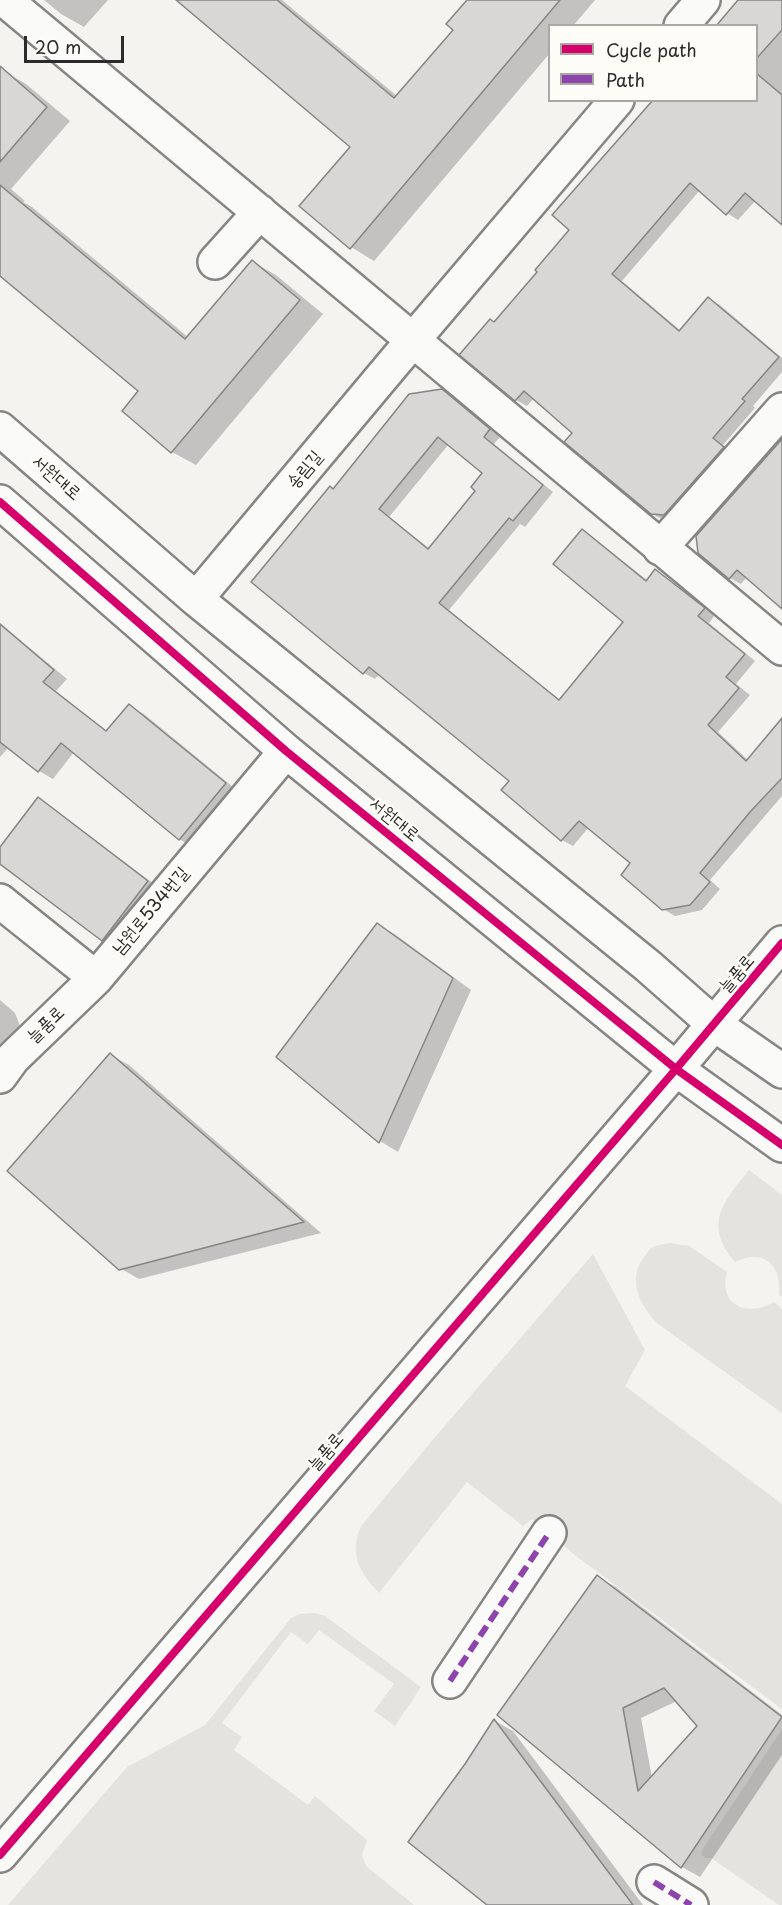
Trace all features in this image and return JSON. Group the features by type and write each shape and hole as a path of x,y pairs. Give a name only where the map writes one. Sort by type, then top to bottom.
{"street":[{"path":"5,0 782,648"},
{"path":"683,24 703,0"},
{"name":"송림길","path":"196,599 615,102"},
{"path":"214,262 260,212"},
{"path":"660,548 782,410"},
{"name":"서원대로","path":"0,429 196,599 639,959 714,1024 782,1071"},
{"name":"서원대로","path":"0,502 286,751 676,1069 782,1145"},
{"name":"남원로534번길","path":"96,978 286,751"},
{"path":"0,901 96,978"},
{"name":"늘품로","path":"0,1855 782,943"},
{"name":"늘품로","path":"0,1076 13,1058 96,978"},
{"path":"450,1681 549,1533"},
{"path":"654,1882 691,1905"}],"shaded area":[{"path":"749,1170 782,1195 782,1297 779,1295 777,1275 769,1262 754,1257 735,1262 725,1249 720,1237 720,1214 731,1193"},
{"path":"670,1243 689,1246 727,1272 725,1283 727,1293 737,1305 754,1309 774,1302 782,1309 782,1413 651,1317 641,1300 636,1273 639,1264 651,1248"},
{"path":"593,1254 645,1350 625,1386 782,1504 782,1709 576,1556 532,1519 523,1526 467,1482 379,1593 361,1570 356,1545 361,1526"},
{"path":"315,1613 325,1616 421,1687 395,1726 374,1711 394,1684 319,1630 308,1644 291,1632 222,1723 242,1737 234,1750 308,1805 315,1796 367,1840 362,1855 366,1866 414,1905 8,1905 127,1767 205,1725 291,1618 299,1614"},
{"path":"782,1729 782,1905 779,1905 711,1858 705,1858 702,1850"}],"building":[{"path":"176,0 277,0 394,98 453,30 446,24 467,0 560,0 350,249 299,206 350,147"},
{"path":"738,0 782,0 782,30 758,57 758,24 718,24"},
{"path":"0,66 47,107 0,162"},
{"path":"758,75 782,95 782,225 745,193 726,215 690,183 612,274 679,331 708,297 779,357 742,399 745,401 713,438 724,447 664,515 651,514 564,442 572,433 524,391 515,401 459,355 490,319 494,322 569,230 552,215 651,102 758,102"},
{"path":"0,185 185,339 252,260 300,300 171,453 122,411 138,391 0,276"},
{"path":"442,389 490,429 484,437 543,485 513,521 509,518 439,603 559,700 623,622 553,564 582,529 646,581 655,569 705,608 698,616 745,654 726,677 739,688 708,725 746,761 782,718 782,778 750,812 700,873 710,882 690,905 662,910 621,875 630,863 579,821 561,841 501,790 509,781 369,667 363,674 251,582 330,486 333,489 409,394","holes":["438,437 482,473 471,487 475,491 428,549 379,509"]},
{"path":"782,439 782,609 737,570 729,579 698,553 696,536"},
{"path":"0,624 54,670 43,682 106,731 129,704 226,783 179,840 61,743 38,772 0,742"},
{"path":"38,797 148,881 102,941 0,864 0,847"},
{"path":"377,923 453,978 379,1143 276,1057"},
{"path":"110,1053 304,1222 119,1270 7,1171"},
{"path":"597,1575 782,1717 681,1868 497,1715","holes":["664,1688 697,1726 638,1791 623,1708"]},
{"path":"494,1719 633,1905 487,1905 408,1842 465,1764"}],"marked path":[{"path":"450,1681 549,1533"},
{"path":"654,1882 691,1905"}],"cycle path":[{"path":"0,502 286,751 676,1069 782,1145"},
{"path":"0,1855 782,943"}]}
